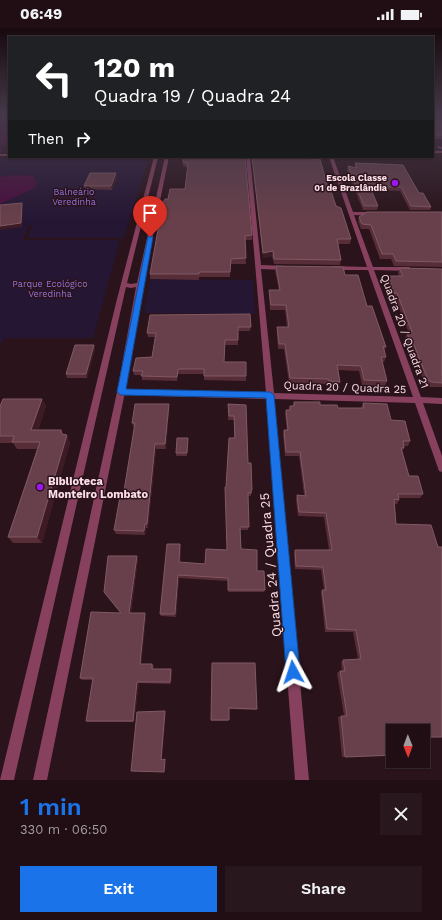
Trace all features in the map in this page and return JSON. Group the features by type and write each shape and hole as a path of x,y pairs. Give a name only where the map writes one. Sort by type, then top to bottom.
{"street":[{"path":"7,780 120,299 156,158"},
{"path":"40,780 121,392 140,284 167,158"},
{"name":"Quadra 24 / Quadra 25","path":"248,158 270,395 302,780"},
{"name":"Quadra 20 / Quadra 21","path":"331,158 442,468"},
{"path":"144,206 150,208 156,206"},
{"path":"351,213 381,214"},
{"path":"258,267 296,268"},
{"path":"326,268 418,269"},
{"path":"124,284 131,286 140,284"},
{"path":"120,299 129,295 138,299"},
{"name":"Quadra 20 / Quadra 25","path":"121,392 442,401"}],"green space":[{"path":"0,158 149,158 124,238 27,238 33,225 24,226 29,226 22,240 120,240 93,338 4,338 0,347"},
{"path":"150,279 253,280 255,314 144,313"}],"shaded area":[{"path":"15,175 33,176 37,183 35,188 0,204 0,177"}],"building":[{"path":"183,158 245,158 252,235 245,236 246,258 231,259 230,272 199,272 199,274 150,274 163,202 165,199 168,199 170,189 185,189 188,164 183,162"},
{"path":"252,158 320,159 328,188 330,188 336,206 341,208 351,239 337,239 341,260 274,259 273,251 263,253"},
{"path":"355,163 403,165 419,193 423,193 431,207 411,206 401,187 370,187 378,206 364,206 348,166 357,168"},
{"path":"90,173 116,173 111,186 84,186"},
{"path":"22,203 21,223 0,226 0,205"},
{"path":"367,212 442,212 442,262 396,261 393,254 382,254 371,225 362,224 359,217"},
{"path":"276,266 343,267 345,275 358,275 367,306 372,306 386,347 383,346 386,357 381,357 387,381 364,380 361,366 337,365 340,382 329,381 328,379 290,378 285,344 279,344 277,327 289,327 286,305 271,305 269,290 280,290"},
{"path":"399,268 442,269 442,383 428,380 414,345 412,345 407,333 412,332 397,293 394,293 388,276 403,276"},
{"path":"250,314 251,327 238,327 238,340 225,340 224,362 246,362 246,376 204,376 204,369 178,369 177,377 141,376 143,371 133,371 136,358 152,357 156,333 147,333 150,315"},
{"path":"75,345 94,345 86,374 66,374"},
{"path":"3,399 42,399 31,430 61,430 62,434 67,435 37,537 8,537 40,442 12,442 14,436 0,436 0,406"},
{"path":"294,402 320,402 320,405 337,405 338,408 364,408 363,403 387,404 391,420 405,421 410,441 403,441 404,448 401,448 409,476 418,476 423,494 398,494 399,500 394,499 396,524 431,525 438,547 442,547 442,737 430,737 430,724 386,724 386,755 345,757 341,716 347,716 340,671 345,671 343,660 361,659 356,630 327,629 322,590 326,590 323,567 296,566 295,550 332,550 326,513 299,512 297,495 306,496 300,452 286,452 284,430 288,430 286,410 290,410 290,406 294,406"},
{"path":"135,404 169,404 165,444 155,444 147,524 145,524 144,531 114,530 120,497 123,497 135,423 132,423"},
{"path":"228,404 246,405 248,463 251,463 252,490 251,493 248,493 249,527 240,527 241,549 257,550 257,571 264,571 265,590 228,590 228,578 178,575 175,614 160,614 167,544 180,544 179,562 205,564 206,549 227,550 225,487 229,438 235,438 234,416 229,416"},
{"path":"177,438 188,438 187,453 176,453"},
{"path":"108,556 137,556 129,613 145,613 140,664 152,664 152,669 171,669 170,682 137,682 133,721 86,721 93,678 80,678 91,612 121,613 104,592"},
{"path":"212,663 255,663 257,709 229,708 229,720 211,720"},
{"path":"165,711 161,760 165,759 164,772 131,771 137,712"}],"place":[{"name":"Escola Classe 01 de Brazlândia","path":"395,183"},
{"name":"Biblioteca Monteiro Lombato","path":"40,487"}],"route":[{"path":"150,237 121,392 270,395 293,672"}],"park label":[{"name":"Balneário Veredinha","path":"74,198"},
{"name":"Parque Ecológico Veredinha","path":"50,290"}]}
